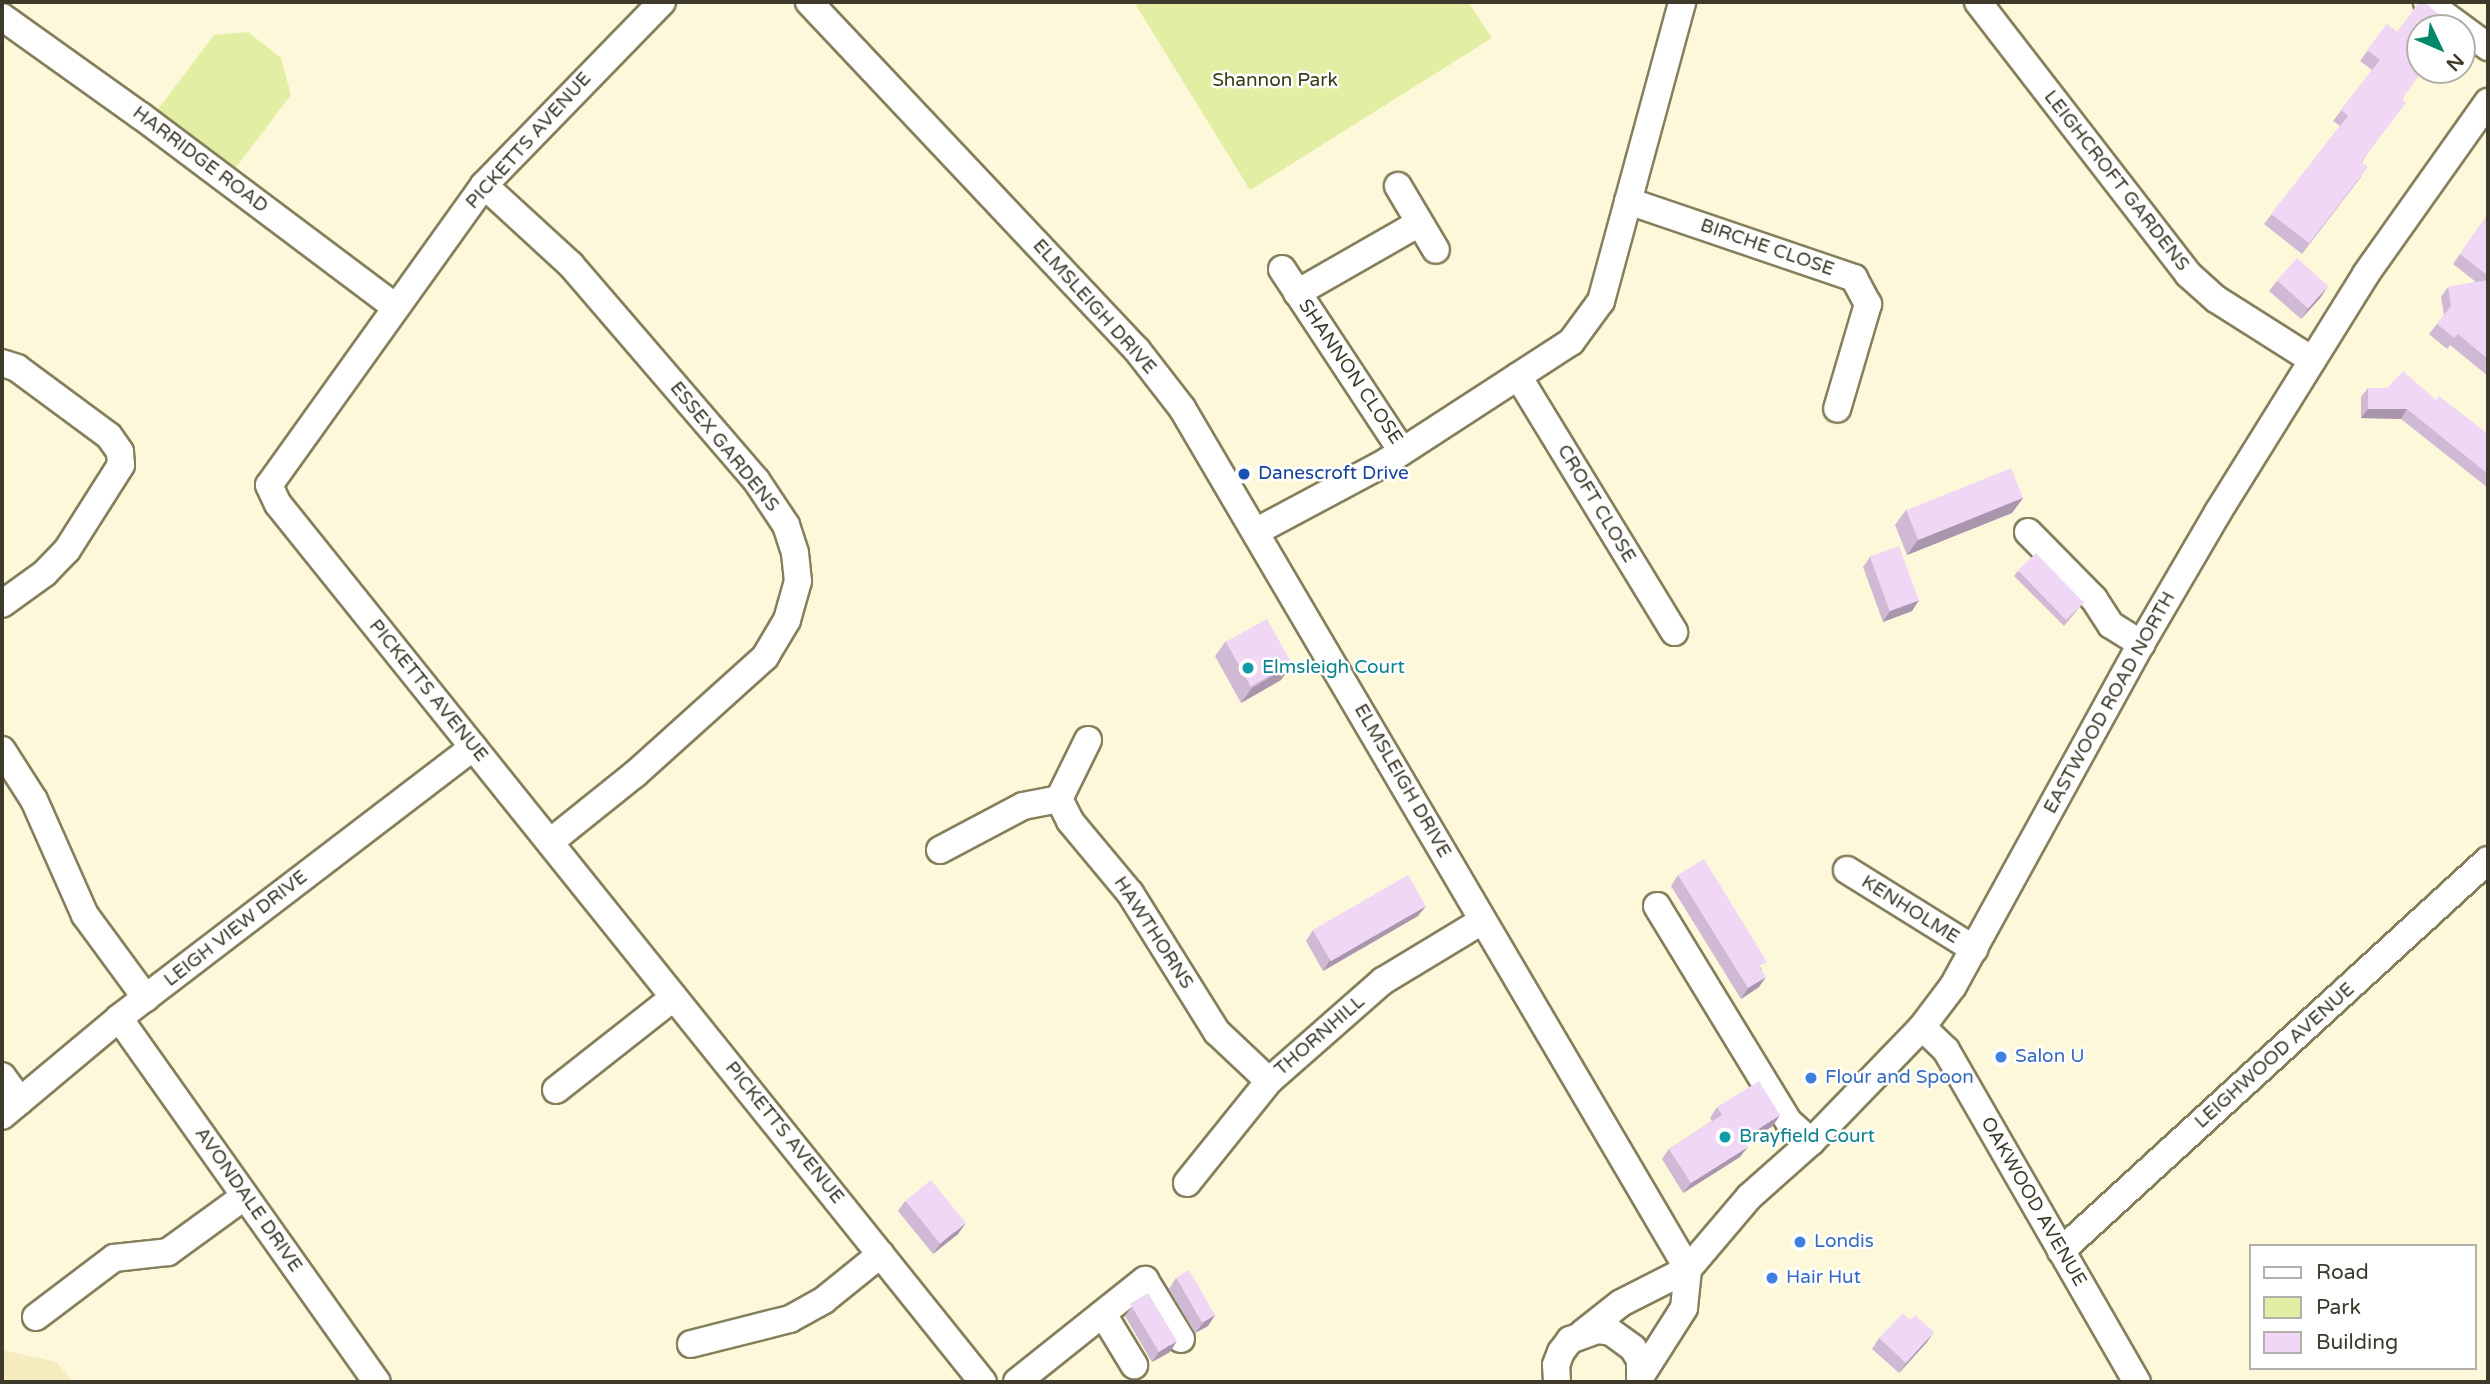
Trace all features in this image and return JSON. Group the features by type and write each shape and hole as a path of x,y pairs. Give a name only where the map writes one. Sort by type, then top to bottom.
{"street":[{"name":"PICKETTS AVENUE","path":"662,2 484,185 270,485 278,504 983,1382"},
{"name":"ELMSLEIGH DRIVE","path":"809,2 1138,350 1182,408 1257,531 1482,921 1688,1269"},
{"path":"1257,531 1402,451 1571,342 1601,301 1682,2"},
{"name":"LEIGHCROFT GARDENS","path":"1978,2 2188,275 2216,299 2312,360"},
{"path":"2427,2 2488,47"},
{"name":"HARRIDGE ROAD","path":"2,17 141,116 395,307"},
{"name":"EASTWOOD ROAD NORTH","path":"1554,1381 1561,1352 1570,1340 1621,1303 1688,1269 1749,1197 1811,1142 1922,1027 1953,986 2141,644 2312,360 2366,274 2488,102"},
{"name":"ESSEX GARDENS","path":"484,185 571,265 756,480 786,525 795,552 798,581 787,620 765,657 656,756 550,842"},
{"path":"1398,186 1436,250"},
{"name":"BIRCHE CLOSE","path":"1628,201 1854,278 1868,304 1836,409"},
{"name":"SHANNON CLOSE","path":"1297,293 1419,223"},
{"name":"SHANNON CLOSE","path":"1282,269 1402,451"},
{"path":"2,363 17,368 109,436 120,452 121,465 66,550 45,573 2,604"},
{"name":"CROFT CLOSE","path":"1518,376 1674,632"},
{"path":"2028,532 2094,599 2111,625 2141,644"},
{"path":"940,850 1023,806 1059,799 1088,740"},
{"name":"LEIGH VIEW DRIVE","path":"11,1109 119,1018 473,747"},
{"path":"2,750 34,800 85,915 146,998"},
{"name":"HAWTHORNS","path":"1059,799 1070,821 1130,893 1217,1032 1269,1081"},
{"name":"LEIGHWOOD AVENUE","path":"2061,1251 2488,860"},
{"name":"KENHOLME","path":"1847,870 1974,950"},
{"path":"1657,906 1789,1122 1811,1142"},
{"name":"THORNHILL","path":"1187,1183 1269,1081 1383,981 1482,921"},
{"path":"556,1090 674,997"},
{"name":"AVONDALE DRIVE","path":"119,1018 377,1382"},
{"name":"OAKWOOD AVENUE","path":"1922,1027 1946,1050 2137,1382"},
{"path":"2,1076 11,1109"},
{"path":"36,1317 114,1258 168,1252 245,1196"},
{"path":"691,1344 790,1319 824,1300 881,1254"},
{"path":"1641,1378 1684,1308 1688,1269"},
{"path":"1017,1382 1145,1280 1181,1339"},
{"path":"1103,1314 1135,1365"},
{"path":"1583,1333 1604,1331 1623,1338 1637,1354 1641,1378"}],"shaded area":[{"path":"2,1350 56,1362 74,1382 2,1382"}],"green space":[{"name":"Shannon Park","path":"1134,2 1468,2 1492,38 1250,190"},
{"path":"248,32 281,58 291,95 234,170 156,112 214,35"}],"building":[{"path":"2419,2 2424,2 2439,14 2410,14"},
{"path":"2406,20 2406,84 2413,84 2402,99 2406,103 2361,162 2368,167 2309,243 2271,214 2348,116 2341,110 2380,60 2367,50 2387,24 2397,32"},
{"path":"2488,214 2488,276 2460,254"},
{"path":"2297,258 2328,286 2308,308 2277,280"},
{"path":"2488,280 2488,359 2458,334 2454,338 2437,324 2451,306 2448,287"},
{"path":"2403,371 2436,400 2439,396 2488,434 2488,474 2407,409 2368,409 2368,388 2387,388"},
{"path":"2011,468 2023,498 1918,540 1906,510"},
{"path":"1899,546 1919,601 1890,611 1870,557"},
{"path":"2036,553 2084,603 2066,620 2018,570"},
{"path":"1267,619 1292,664 1251,686 1226,642"},
{"path":"1704,859 1767,962 1759,966 1766,977 1748,988 1678,875"},
{"path":"1408,875 1426,906 1331,961 1313,930"},
{"name":"Brayfield Court","path":"1759,1081 1780,1115 1743,1139 1748,1147 1691,1183 1669,1149 1722,1115 1717,1107"},
{"path":"931,1180 966,1223 940,1244 905,1201"},
{"path":"1189,1270 1215,1315 1202,1323 1176,1278"},
{"path":"1148,1293 1177,1341 1159,1352 1130,1304"},
{"path":"1903,1313 1910,1320 1915,1315 1934,1332 1906,1363 1879,1338"}],"place":[{"name":"Danescroft Drive","path":"1244,474"},
{"name":"Elmsleigh Court","path":"1248,668"},
{"name":"Salon U","path":"2001,1057"},
{"name":"Flour and Spoon","path":"1811,1078"},
{"name":"Brayfield Court","path":"1725,1137"},
{"name":"Londis","path":"1800,1242"},
{"name":"Hair Hut","path":"1772,1278"}]}
